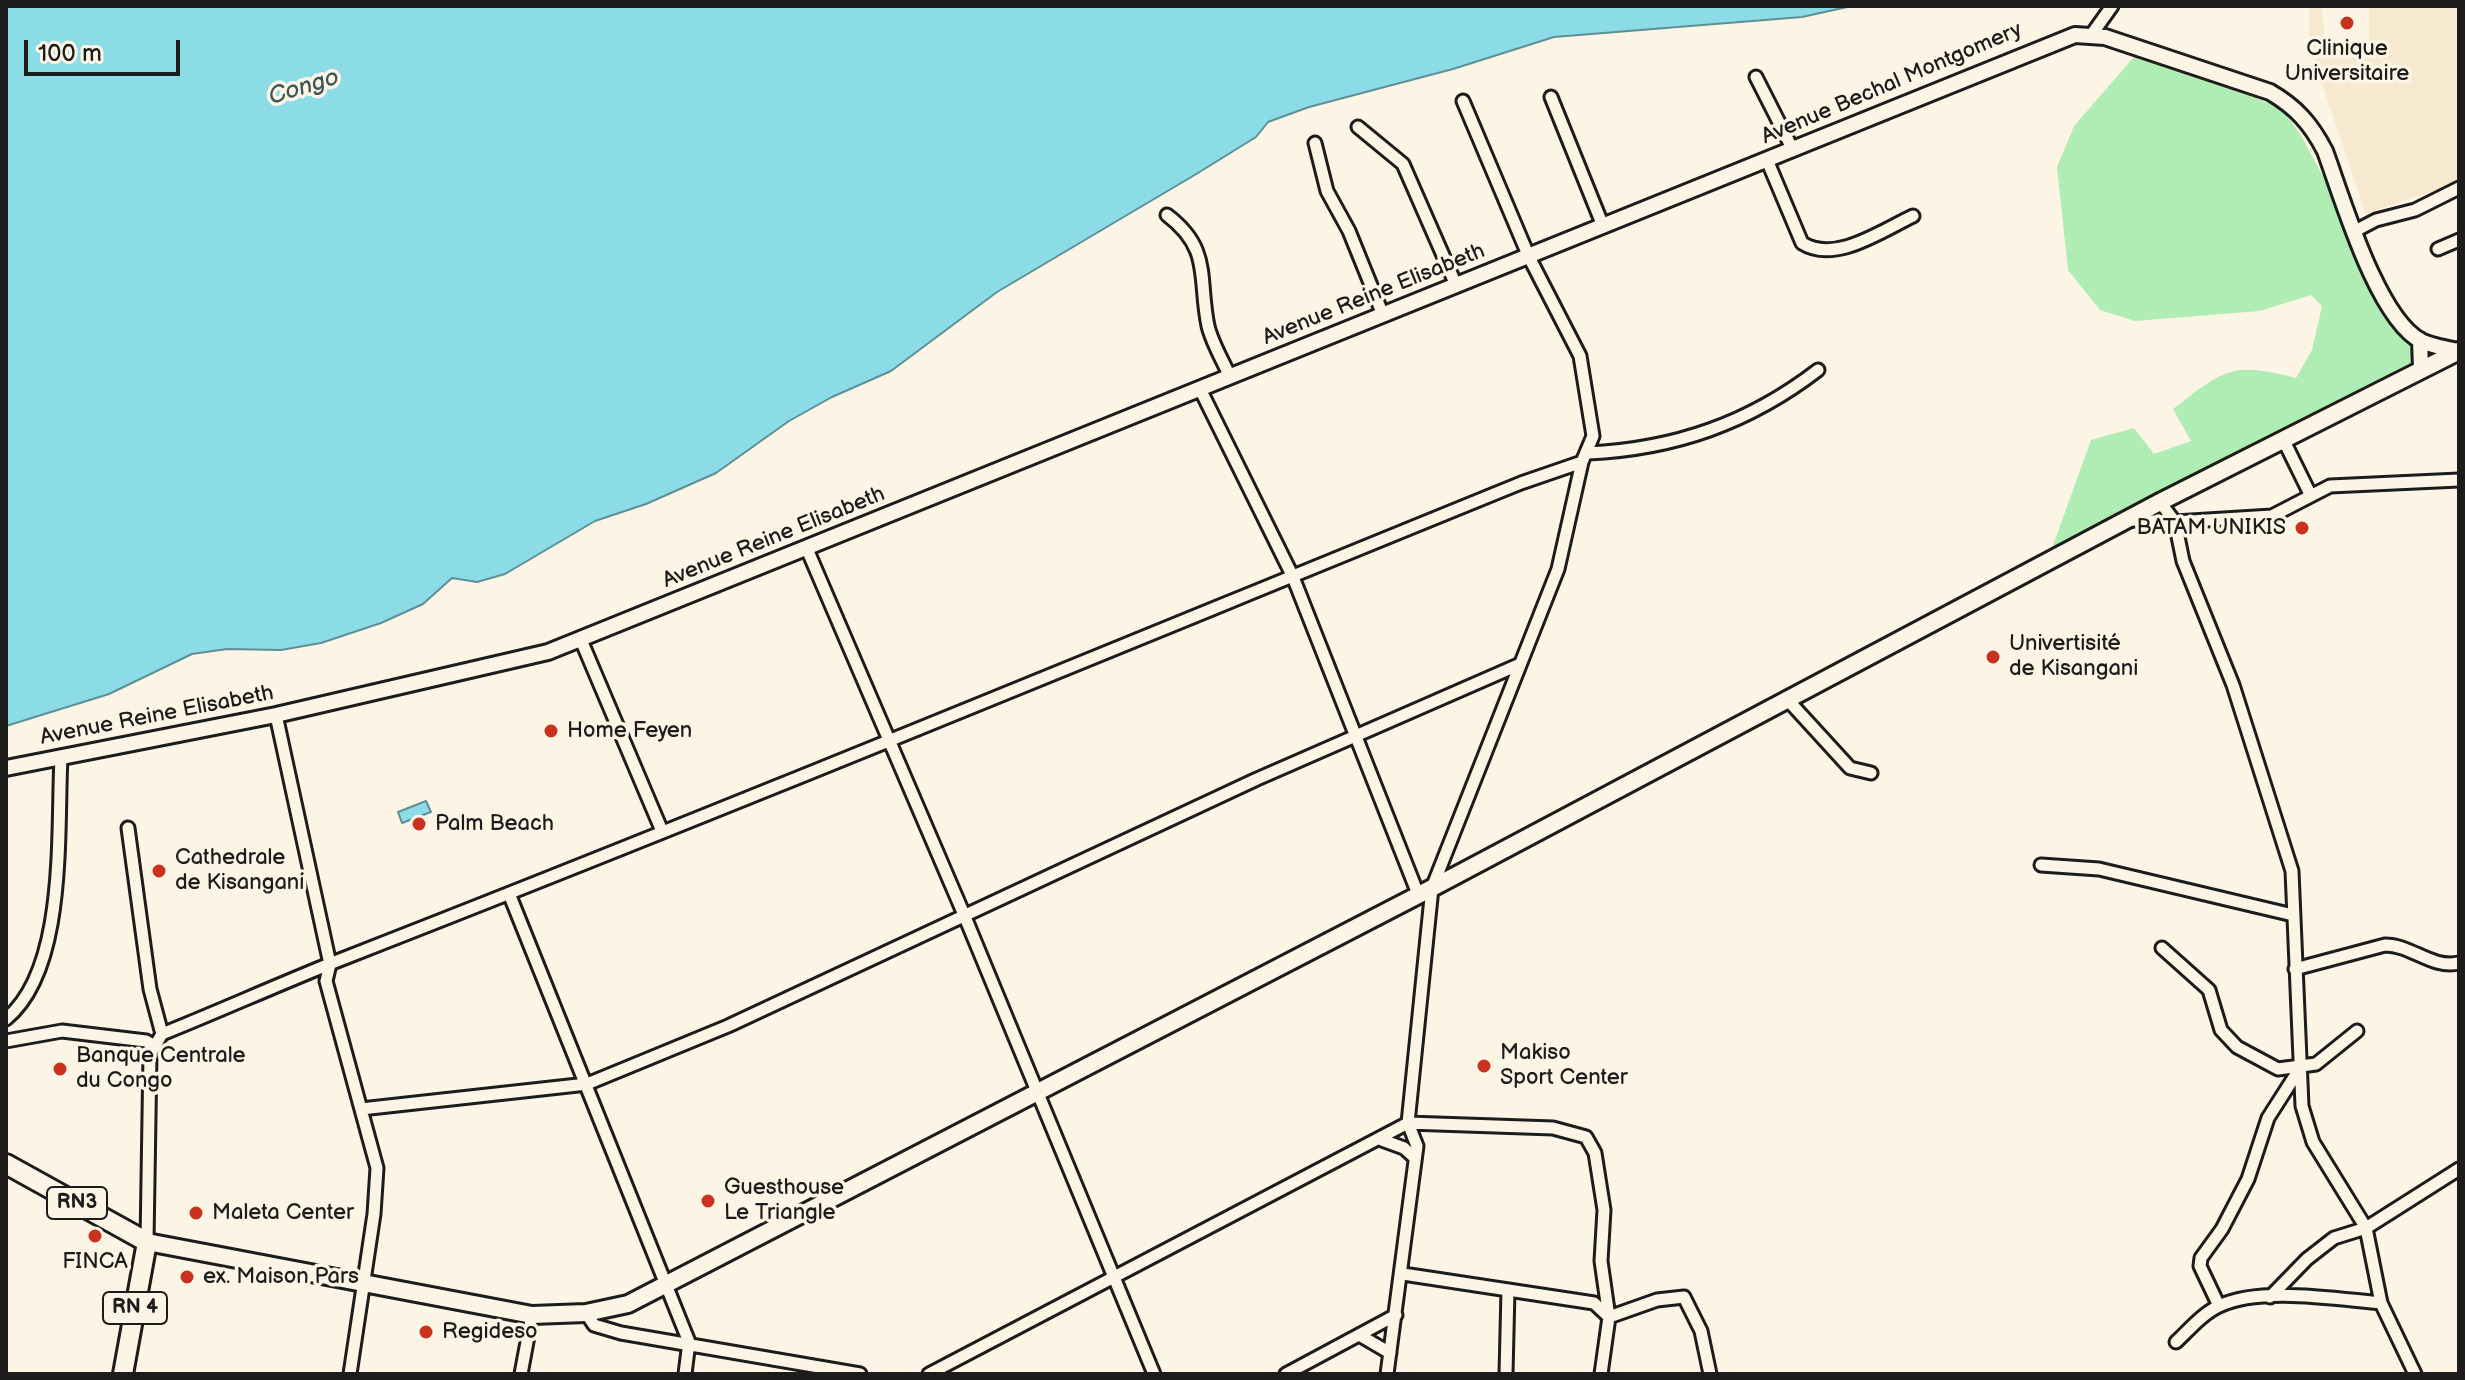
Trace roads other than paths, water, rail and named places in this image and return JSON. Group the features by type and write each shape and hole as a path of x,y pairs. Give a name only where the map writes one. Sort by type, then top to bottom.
{"highway":[{"name":"RN3","path":"6,1164 147,1242"},
{"name":"RN 4","path":"123,1374 147,1242"}],"main road":[{"path":"147,1242 532,1315 586,1313 628,1304 1425,891 2160,502 2458,351"}],"street":[{"path":"2092,34 2112,6"},
{"name":"Avenue Bechal Montgomery","path":"1529,257 2052,42 2092,34 2270,92 2291,104 2314,130 2381,294 2395,316 2420,340"},
{"path":"1756,77 1793,150"},
{"path":"1551,97 1603,226"},
{"path":"1387,1374 1403,1274 1417,1146 1408,1123 1425,891 1558,569 1593,436 1593,421 1580,356 1529,257 1463,101"},
{"path":"1358,127 1403,164 1456,285"},
{"path":"1315,143 1327,191 1349,231 1383,315"},
{"path":"1767,160 1802,243 1813,250 1838,250 1913,216"},
{"path":"2355,231 2376,220 2415,210 2459,188"},
{"path":"1167,215 1189,232 1205,279 1208,326 1230,377"},
{"path":"2438,249 2459,240"},
{"name":"Avenue Reine Elisabeth","path":"6,768 276,715 511,663 581,640 1529,257"},
{"path":"2421,368 2420,340 2458,351"},
{"path":"147,1242 147,1139 153,1045 162,1034 330,964 510,896 662,831 1585,457 1630,451 1721,428 1783,397 1818,370"},
{"path":"1201,391 1293,577 1355,735 1425,891"},
{"path":"2283,439 2310,494"},
{"path":"2126,520 2175,522 2272,516 2330,486 2459,480"},
{"path":"2160,502 2175,522 2183,561 2233,685 2292,871 2302,1106 2313,1142 2366,1228 2381,1303 2415,1374"},
{"path":"807,549 965,917 1154,1374"},
{"path":"581,640 662,831"},
{"path":"361,1109 587,1084 728,1026 1355,735 1518,665"},
{"path":"1786,698 1850,768 1871,773"},
{"path":"276,715 330,964 326,981 377,1168 374,1214 350,1374"},
{"path":"6,1019 30,990 51,933 61,758"},
{"path":"128,828 150,989 162,1034"},
{"path":"2041,865 2099,869 2293,915"},
{"path":"510,896 689,1342 685,1374"},
{"path":"2295,969 2385,945 2399,945 2439,965 2459,963"},
{"path":"2162,948 2209,990 2221,1030 2237,1047 2278,1069 2316,1064 2357,1031"},
{"path":"6,1041 62,1031 146,1041 153,1045"},
{"path":"2219,1306 2200,1266 2201,1258 2222,1229 2248,1179 2268,1118 2300,1068"},
{"path":"929,1374 1382,1140 1408,1123 1553,1128 1586,1137 1595,1153 1604,1210 1601,1261 1609,1317 1601,1374"},
{"path":"1382,1140 1404,1148 1415,1158"},
{"path":"2270,1297 2307,1259 2334,1238 2366,1228 2459,1169"},
{"path":"1403,1274 1594,1303 1609,1317"},
{"path":"1506,1374 1508,1290"},
{"path":"2176,1342 2219,1306 2233,1301 2305,1296 2381,1303"},
{"path":"1609,1317 1657,1300 1684,1297 1701,1331 1710,1374"},
{"path":"586,1313 594,1325 621,1333 689,1342 860,1374"},
{"path":"521,1374 532,1315"},
{"path":"1286,1374 1396,1315"},
{"path":"1361,1336 1390,1353"}],"water":[{"name":"Congo","path":"6,6 1852,6 1802,17 1554,37 1453,69 1309,107 1268,122 1256,137 997,292 891,371 832,397 789,421 716,473 646,504 595,521 505,574 477,582 452,578 423,604 381,623 321,643 281,650 227,649 192,654 109,694 6,726"},
{"path":"426,801 431,812 402,823 398,812"}],"place":[{"name":"Clinique Universitaire","path":"2347,23"},
{"name":"BATAM UNIKIS","path":"2302,528"},
{"name":"Univertisité de Kisangani","path":"1993,657"},
{"name":"Home Feyen","path":"551,731"},
{"name":"Palm Beach","path":"419,824"},
{"name":"Cathedrale de Kisangani","path":"159,871"},
{"name":"Makiso Sport Center","path":"1484,1066"},
{"name":"Banque Centrale du Congo","path":"60,1069"},
{"name":"Guesthouse Le Triangle","path":"708,1201"},
{"name":"Maleta Center","path":"196,1213"},
{"name":"FINCA","path":"95,1236"},
{"name":"ex. Maison Pars","path":"187,1277"},
{"name":"Regideso","path":"426,1332"}]}
